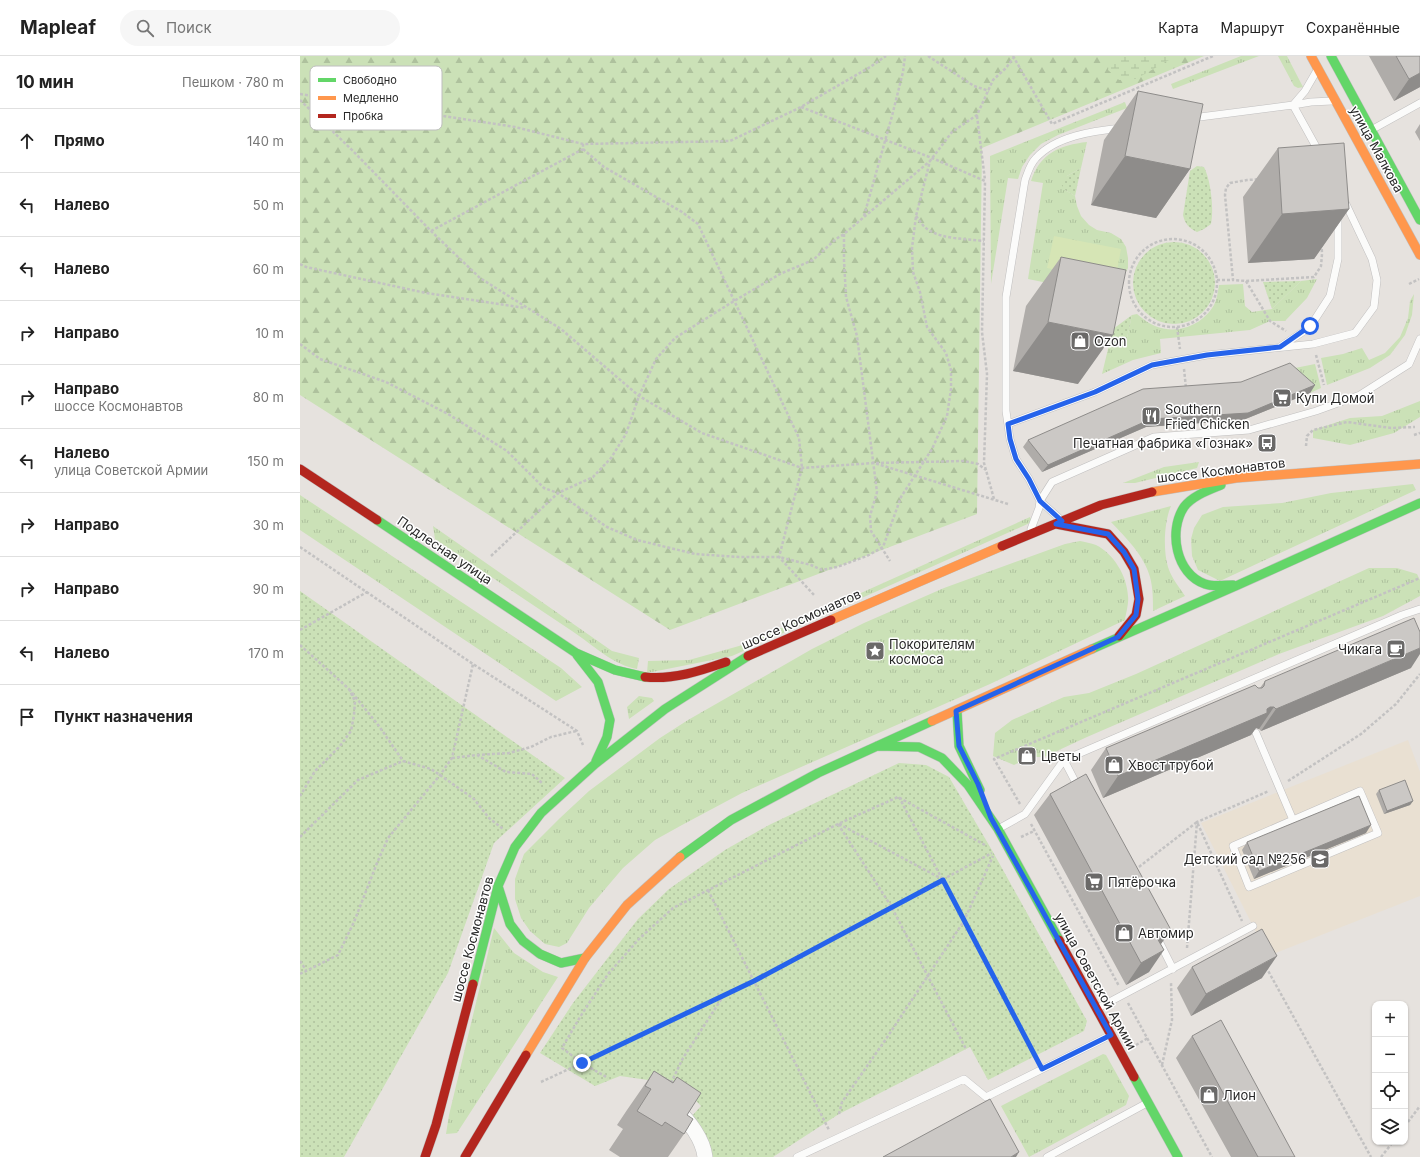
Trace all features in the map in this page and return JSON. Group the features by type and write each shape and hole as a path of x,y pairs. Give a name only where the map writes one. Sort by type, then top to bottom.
{"main road":[{"name":"улица Малкова","path":"1311,56 1336,101 1363,134 1413,218"},
{"name":"улица Малкова","path":"1331,56 1363,134 1413,218 1420,256"},
{"name":"шоссе Космонавтов","path":"425,1157 436,1126 498,886 514,847 541,813 595,764 665,709 751,654 1029,534 1101,505 1143,492 1236,478 1420,464"},
{"name":"Подлесная улица","path":"300,469 576,653"},
{"path":"1236,478 1200,495 1184,507 1178,521 1175,541 1181,562 1193,578 1206,584 1238,585"},
{"path":"465,1157 585,958 627,904 676,860 731,820 818,773 1118,637 1420,503"},
{"path":"1059,523 1108,534 1124,552 1134,569 1138,599 1136,615 1118,637"},
{"path":"576,653 607,668 631,675 658,678 676,676 751,654"},
{"path":"576,653 598,682 610,720 607,737 595,764"},
{"name":"улица Советской Армии","path":"956,711 959,746 978,784 991,818"},
{"name":"улица Советской Армии","path":"877,746 919,747 942,758 968,785 998,829 1178,1157"},
{"path":"498,886 510,924 523,941 540,954 561,963 585,958"}],"street":[{"path":"663,1097 687,1120 704,1149 705,1157"}],"lane":[{"path":"1293,105 1305,92 1318,68"},
{"path":"1185,119 1311,102 1336,101"},
{"path":"1363,134 1420,104"},
{"path":"1293,105 1321,157"},
{"path":"1059,523 1040,501 1029,479 1016,459 1010,439 1006,412 1006,297 1028,170 1036,158 1050,147 1065,139 1130,126"},
{"path":"1008,424 1095,392 1152,365 1207,355 1313,344 1355,332 1374,307 1377,280 1372,259 1341,197 1338,259 1330,296 1310,326 1280,347"},
{"path":"1029,534 1039,508 1040,501 1052,482 1154,437 1248,430 1316,412 1360,395 1409,364 1420,339"},
{"path":"998,829 1025,814 1064,760 1238,690 1402,615 1420,609"},
{"path":"1402,615 1405,623"},
{"path":"1256,733 1293,820"},
{"path":"1064,760 1082,794"},
{"path":"1360,791 1378,833 1249,887 1233,846 1293,820 1360,791"},
{"path":"1096,1009 1253,926"},
{"path":"1155,934 1173,969"},
{"path":"798,1157 964,1079 987,1100 1042,1069 1111,1035"},
{"path":"1047,1157 1148,1103"}],"path":[{"path":"442,116 514,127 583,144 730,141 801,107 870,67 886,56"},
{"path":"864,217 896,101 905,56"},
{"path":"928,56 974,86 989,91"},
{"path":"491,556 558,493 593,477 611,458 626,434 656,359 675,338 780,274 813,260 931,160 952,132 977,116 993,80 1006,68 1014,56 1052,124 1213,56"},
{"path":"300,94 310,96"},
{"path":"300,100 310,110"},
{"path":"801,107 985,181"},
{"path":"977,116 985,181 982,332 987,374 984,463 994,500"},
{"path":"331,130 431,231 480,278 554,325"},
{"path":"583,144 583,149 604,167 682,212 698,224 799,438 802,468 779,557"},
{"path":"431,231 583,149"},
{"path":"300,344 320,359 386,382 448,414 507,451 544,488 558,493 607,527 637,540 695,554 739,557 779,557 811,565 822,570 837,567 883,547 901,497 932,449 947,416 951,389 951,370 946,353 926,326 920,292 913,272 912,248 916,216 931,160"},
{"path":"1217,280 1246,281 1314,277 1321,266 1322,254 1319,190 1317,180 1313,176 1247,180 1230,183 1226,188 1225,195 1234,280"},
{"path":"1311,190 1319,190"},
{"path":"916,216 922,225 929,231 941,235 984,241"},
{"path":"844,234 846,297 857,336 877,492 870,516 871,531 883,547 890,561"},
{"path":"1170,240 1185,241 1199,248 1210,258 1217,280 1217,288 1213,303 1204,315 1192,324 1177,327 1162,326 1148,319 1137,308 1131,294 1130,279 1134,264 1142,252 1155,243 1170,240"},
{"path":"300,264 306,267 426,293 527,308 561,329 640,396 702,433 802,468 874,463 964,461 978,464 986,470"},
{"path":"1409,284 1419,279"},
{"path":"1186,382 1186,394"},
{"path":"1306,446 1307,436 1313,430 1346,422 1391,428 1415,427"},
{"path":"1414,435 1420,433"},
{"path":"874,463 1008,504"},
{"path":"300,547 473,664 576,731 583,745"},
{"path":"779,557 814,595"},
{"path":"1212,1157 994,759 1420,578"},
{"path":"300,630 367,592"},
{"path":"300,645 349,689 379,726 403,761 430,769 440,775 474,799 490,818 503,829"},
{"path":"300,974 338,955 354,922 388,838 440,775 452,758 473,664"},
{"path":"300,796 315,771 340,746 351,731 354,714 354,701 349,689"},
{"path":"452,758 509,753 531,747 551,737 576,731"},
{"path":"477,755 506,772 532,774 542,783"},
{"path":"300,837 358,780 403,761"},
{"path":"608,1078 582,1063 562,1048 608,974 639,939 673,908 838,824 898,797"},
{"path":"898,797 989,847"},
{"path":"898,797 1042,1069"},
{"path":"1132,873 1198,822 1246,930"},
{"path":"838,824 943,880"},
{"path":"838,824 891,906 966,1049"},
{"path":"541,1082 754,981 891,906 996,851 964,921 928,977 842,1102 840,1114"},
{"path":"708,890 834,1140"},
{"path":"300,961 306,970"},
{"path":"1265,964 1371,1157"},
{"path":"663,1097 683,1058 725,995"},
{"path":"1408,1122 1420,1106"},
{"path":"1381,1157 1391,1145"}],"shaded area":[{"name":"Детский сад №256","path":"1408,740 1420,772 1420,896 1268,956 1201,823"}],"green space":[{"path":"300,56 1204,56 982,148 977,514 670,630 300,395"},
{"path":"1110,56 1176,56 1136,79 1119,80 1108,70"},
{"path":"1241,56 1259,56 1173,89 1171,84"},
{"path":"1278,56 1287,56 1303,87 1298,88 1294,86"},
{"path":"1125,102 1127,108 1058,135 1041,144 1030,155 1022,167 1018,179 1008,178 991,284 990,156"},
{"path":"1087,142 1081,168 1067,176 1065,190 1075,196 1081,216 1089,225 1097,230 1111,233 1121,239 1126,247 1128,258 1128,268 1122,279 1092,292 1028,279 1043,183 1031,181 1035,171 1052,152 1068,145"},
{"path":"1197,166 1204,167 1206,173 1210,187 1212,218 1211,224 1197,232 1188,225 1183,215 1190,171"},
{"path":"1081,168 1075,196 1065,190 1061,184 1067,176"},
{"path":"1054,236 1121,249 1115,282 1047,268"},
{"path":"1174,242 1190,245 1203,254 1212,267 1215,283 1212,299 1203,312 1190,321 1174,324 1158,321 1145,312 1136,299 1133,283 1136,267 1145,254 1158,245"},
{"path":"1317,279 1307,298 1285,321 1270,321 1250,330 1160,339 1161,353 1133,360 1102,374 1108,349 1125,347 1132,315 1137,314 1155,326 1163,329 1180,329 1196,323 1209,312 1215,303 1219,285 1243,284 1245,306 1252,312 1272,309 1301,281"},
{"path":"1301,281 1272,309 1263,282"},
{"path":"1414,294 1412,315 1405,335 1390,355 1370,368 1327,385 1321,358 1343,354 1362,348 1369,360 1385,353 1400,337 1408,318 1410,301"},
{"path":"1132,315 1125,347 1108,349 1113,329"},
{"path":"1315,364 1321,388 1310,393 1285,370"},
{"path":"1420,401 1420,417 1394,433 1350,445 1313,438 1313,430 1350,418 1382,416"},
{"path":"1199,462 1197,468 1135,483 1123,483 1164,467"},
{"path":"1413,484 1416,490 1220,581 1198,570 1192,556 1191,539 1194,528 1202,515 1223,507 1282,503 1331,493"},
{"path":"300,495 561,668 582,687 556,701 300,530"},
{"path":"1171,506 1166,528 1166,560 1175,582 1185,596 1153,611 1152,585 1147,569 1134,547 1111,522"},
{"path":"1030,517 1032,522 732,656 647,673 648,661 689,660 739,646"},
{"path":"433,526 612,651 639,658 637,669 628,667 603,654 572,631 435,539"},
{"path":"1080,541 1094,544 1103,549 1114,560 1122,573 1128,596 1125,620 990,684 742,793 655,840 623,868 589,908 567,943 559,947 545,944 530,931 521,918 515,899 515,879 524,854 589,791 660,738 688,720 812,649 864,623 944,588 1065,544"},
{"path":"1369,568 1397,568 1417,574 1420,580 1420,596 1383,616 1279,654 1044,757 1031,757 1014,765 993,756 995,733 1012,720 1064,697 1089,693 1136,674"},
{"path":"300,591 565,778 494,843 448,973 344,1157 300,1157"},
{"path":"639,696 652,698 654,701 629,719 627,707"},
{"path":"899,763 926,765 949,777 993,852 1087,1021 1084,1031 988,1080 970,1047 839,1114 773,1157 711,1157 691,1117 701,1106 678,1082 667,1091 648,1080 620,1076 595,1086 540,1053 573,1003 638,919 669,889 725,850 769,825"},
{"path":"494,928 514,953 543,972 558,977 457,1133 446,1134 449,1115"},
{"path":"1103,1054 1106,1055 1129,1096 1126,1105 1029,1157 1001,1106"}],"building":[{"path":"1396,56 1420,56 1420,73 1409,79"},
{"path":"1138,91 1203,104 1190,169 1125,156"},
{"path":"1344,143 1349,209 1282,214 1278,148"},
{"path":"1061,257 1126,270 1113,335 1048,322"},
{"path":"1290,363 1315,385 1248,413 1151,419 1048,465 1028,440 1143,389 1241,382"},
{"path":"1414,618 1420,632 1420,648 1276,709 1274,707 1270,707 1267,709 1267,713 1118,776 1106,748 1255,685 1258,688 1262,688 1265,681"},
{"path":"1086,774 1171,930 1157,938 1164,950 1141,963 1050,794"},
{"path":"1405,780 1413,801 1387,811 1379,790"},
{"path":"1359,796 1371,825 1259,871 1247,842"},
{"path":"1262,929 1277,956 1206,994 1192,967"},
{"path":"1221,1020 1295,1157 1258,1157 1192,1036"},
{"path":"654,1071 673,1083 677,1077 701,1093 687,1115 693,1119 684,1134 665,1122 662,1126 637,1111 651,1089 645,1086"},
{"path":"990,1099 1019,1152 1011,1157 883,1157"}],"traffic: fast":[{"path":"1331,56 1420,220"},
{"path":"1221,485 1206,491 1187,503 1179,517 1176,528 1176,539 1181,562 1195,579 1208,585 1233,585"},
{"path":"1092,649 1420,503"},
{"path":"377,520 576,653 615,670 645,677"},
{"path":"577,655 598,682 610,720 607,737 596,761"},
{"path":"473,984 498,886 515,847 541,813 595,764 665,709 748,656"},
{"path":"957,711 959,746 980,790"},
{"path":"680,857 731,820 818,773 932,721"},
{"path":"877,746 919,747 942,758 968,785 998,829 1059,940"},
{"path":"498,886 510,924 523,941 540,954 561,963 585,958"},
{"path":"1134,1077 1178,1157"}],"traffic: slow":[{"path":"1311,56 1420,255"},
{"path":"1152,492 1236,478 1420,464"},
{"path":"831,620 1002,546"},
{"path":"932,721 1092,649"},
{"path":"526,1055 585,958 627,905 680,857"}],"traffic: jam":[{"path":"300,469 377,520"},
{"path":"1002,546 1101,505 1152,492"},
{"path":"1056,524 1108,534 1124,552 1134,569 1139,599 1136,615 1119,636"},
{"path":"748,656 831,620"},
{"path":"645,677 655,678 676,676 726,662"},
{"path":"1059,940 1134,1077"},
{"path":"425,1157 436,1125 473,984"},
{"path":"465,1157 526,1055"}],"place":[{"name":"Ozon","path":"1080,341"},
{"name":"Купи Домой","path":"1282,398"},
{"name":"Southern Fried Chicken","path":"1151,416"},
{"name":"Печатная фабрика «Гознак»","path":"1267,443"},
{"name":"Чикага","path":"1396,649"},
{"name":"Покорителям космоса","path":"875,651"},
{"name":"Цветы","path":"1027,756"},
{"name":"Хвост трубой","path":"1114,765"},
{"name":"Детский сад №256","path":"1320,859"},
{"name":"Пятёрочка","path":"1094,882"},
{"name":"Автомир","path":"1124,933"},
{"name":"Лион","path":"1209,1095"}],"route":[{"path":"582,1063 754,981 891,906 943,880 1042,1069 1111,1035 991,818 978,784 959,746 956,711 1118,637 1136,615 1138,599 1134,569 1124,552 1108,534 1056,524 1062,521 1040,501 1029,479 1016,459 1010,439 1008,424 1095,392 1152,365 1207,355 1280,347 1310,326"}]}
